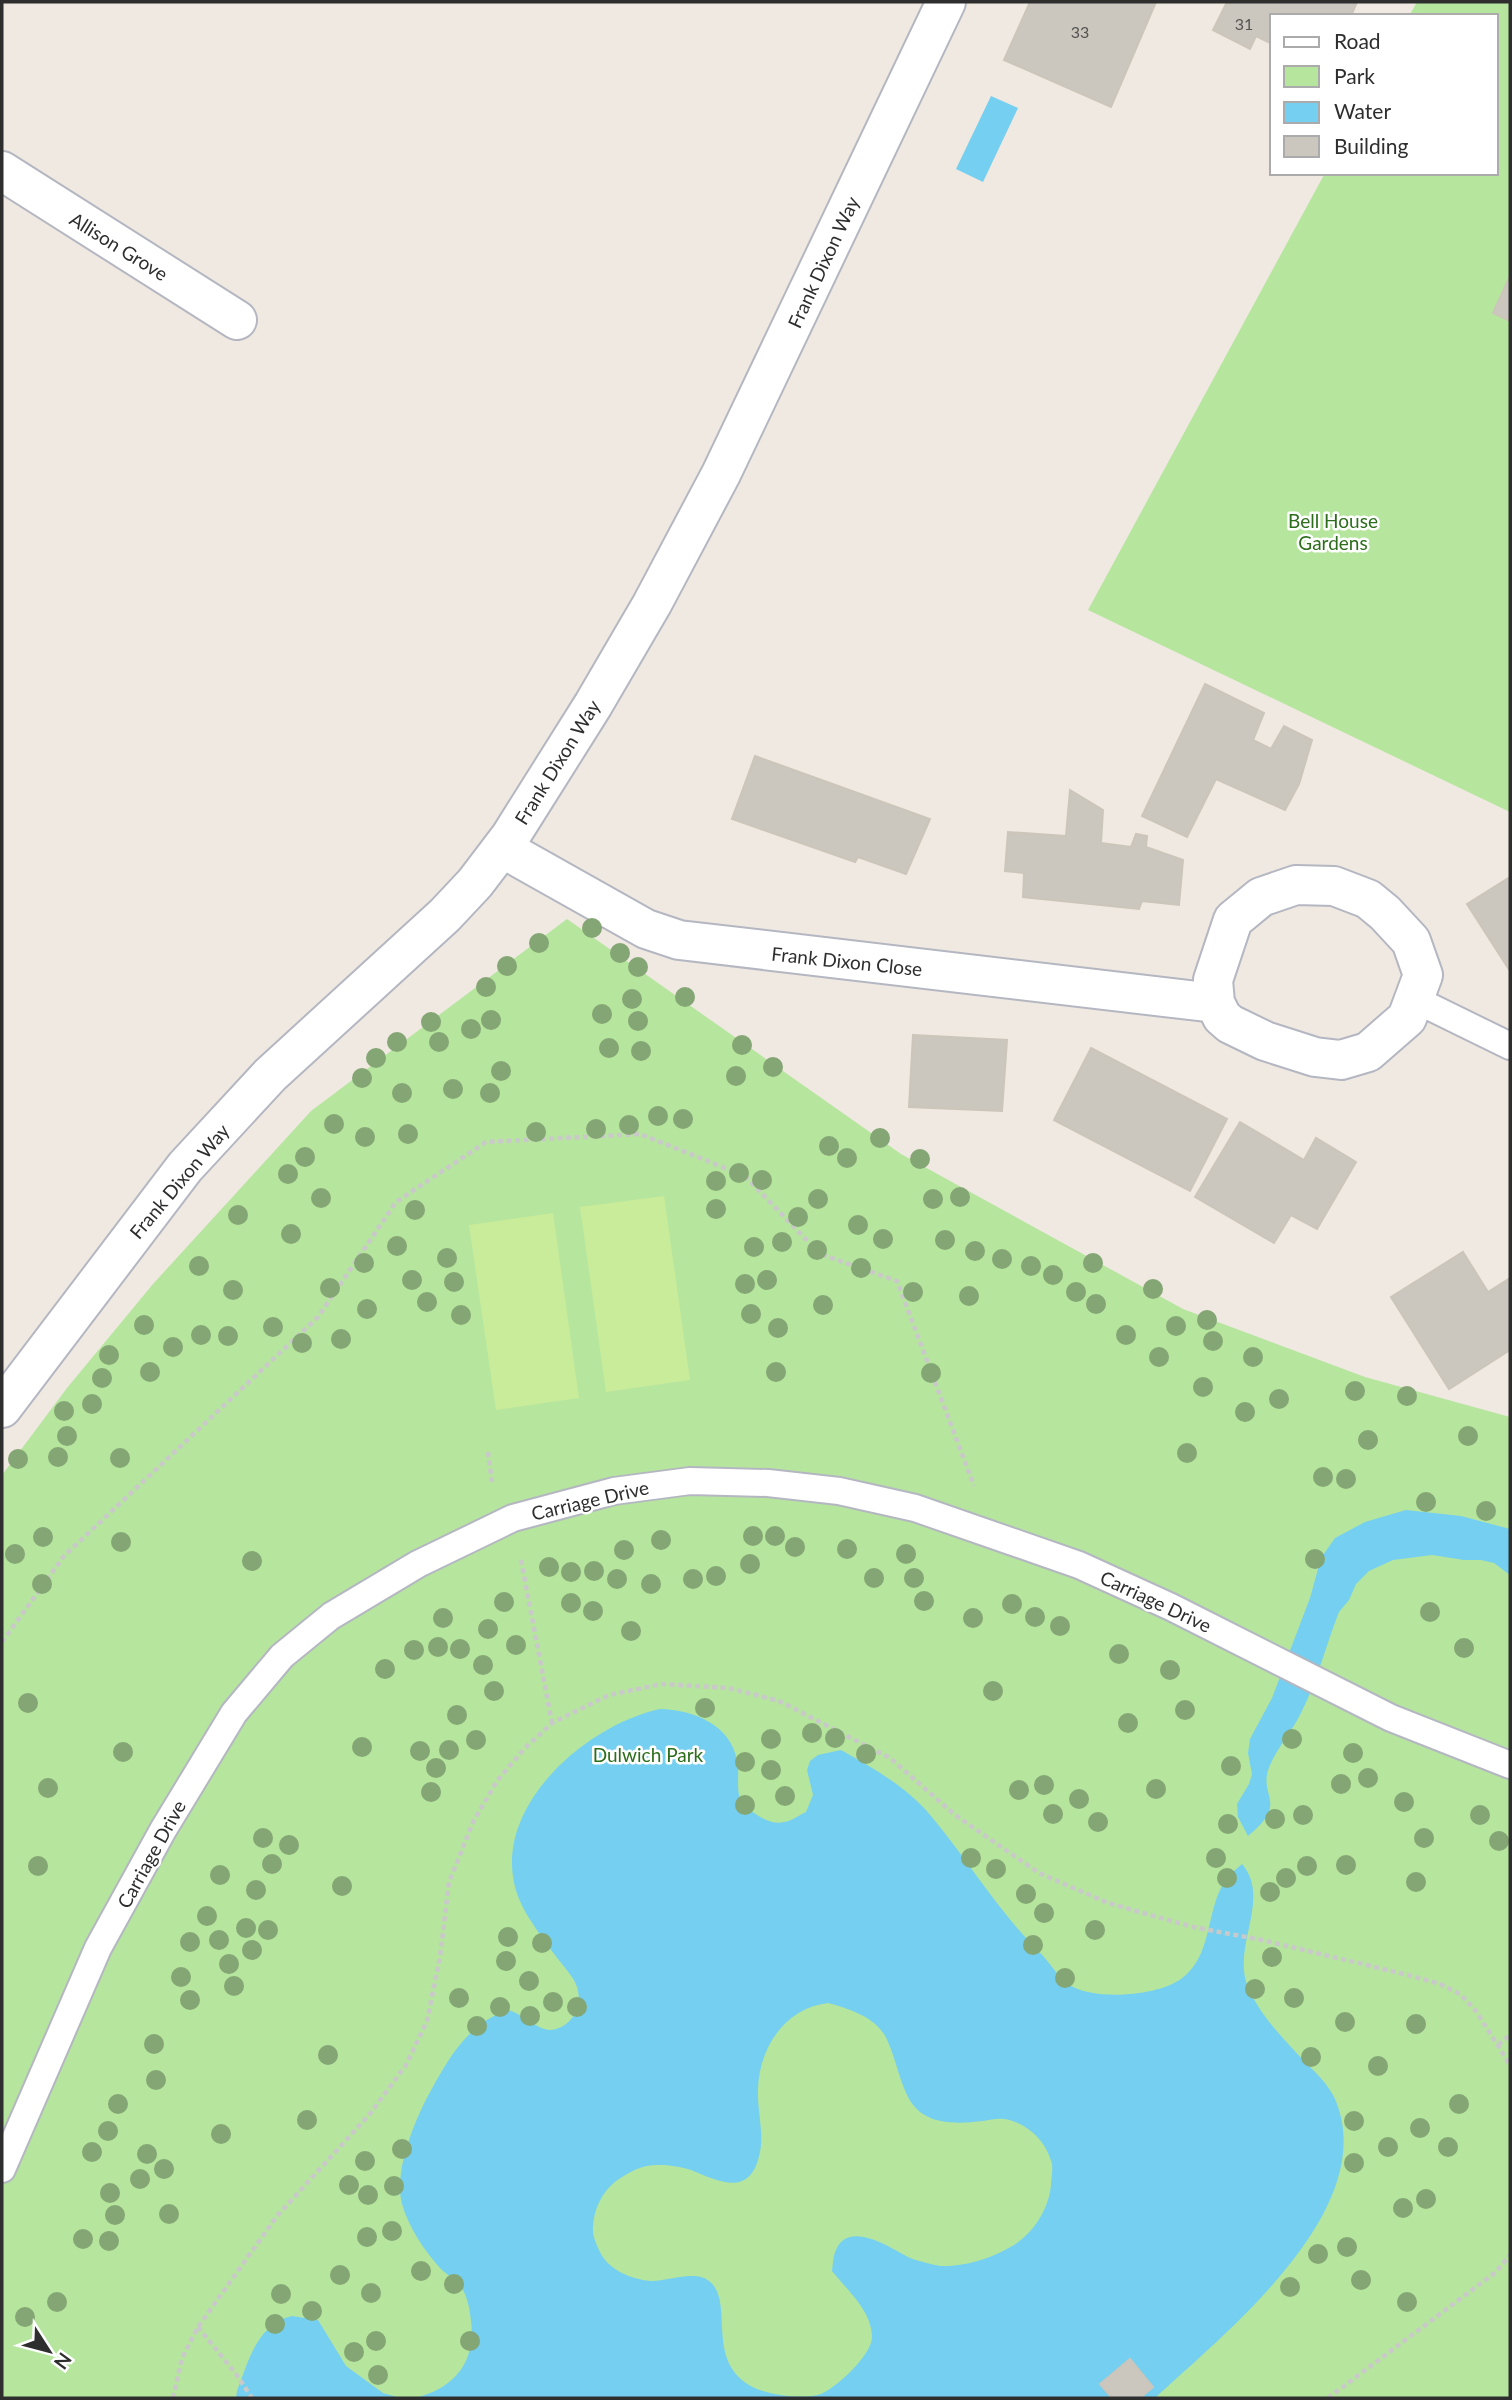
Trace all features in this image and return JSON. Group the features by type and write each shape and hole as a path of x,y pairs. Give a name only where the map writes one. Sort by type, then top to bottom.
{"street":[{"name":"Frank Dixon Way","path":"2,1408 185,1167 270,1075 445,915 475,883 502,848 593,705 652,604 721,474 946,2"},
{"name":"Allison Grove","path":"2,171 237,320"},
{"name":"Frank Dixon Close","path":"502,848 646,929 679,940 1215,1003"},
{"path":"1296,885 1334,886 1368,899 1411,941 1423,975 1415,999 1407,1018 1368,1052 1341,1060 1315,1057 1247,1034 1223,1017 1215,1003 1213,981 1233,920 1261,897 1296,885"}],"lane":[{"path":"1415,999 1510,1046"},
{"name":"Carriage Drive","path":"2,2169 98,1948 163,1830 234,1713 282,1656 331,1616 418,1564 513,1518 614,1491 690,1481 768,1483 839,1491 915,1507 1079,1565 1171,1607 1391,1718 1510,1765"}],"path":[{"path":"2,1642 64,1556 318,1317 396,1202 486,1142 640,1134 745,1176 820,1254 897,1281 991,1533"},
{"path":"513,1518 552,1723"},
{"path":"173,2398 182,2358 198,2327 277,2216 369,2115 406,2065 427,2021 440,1957 449,1882 473,1822 497,1781 524,1749 552,1723 609,1695 662,1684 728,1688 779,1701 890,1758 955,1815 1039,1873 1108,1903 1193,1927 1262,1940 1440,1984 1460,1994 1468,2002 1510,2066"},
{"path":"1498,2045 1510,2035"},
{"path":"1328,2398 1496,2272 1510,2255"},
{"path":"198,2327 236,2374 251,2398"}],"green space":[{"name":"Bell House Gardens","path":"1417,2 1510,2 1510,276 1493,313 1510,321 1510,812 1088,610 1324,175 1498,175 1498,14 1410,14"},
{"name":"Dulwich Park","path":"567,919 901,1154 1183,1309 1365,1377 1510,1417 1510,2398 2,2398 2,1475 67,1388 153,1284 311,1111"},
{"path":"664,1196 690,1380 606,1392 580,1207"},
{"path":"553,1213 579,1398 496,1410 469,1225"}],"water":[{"path":"991,96 1018,108 983,182 956,169"},
{"path":"1406,1510 1461,1516 1510,1529 1510,1575 1494,1563 1432,1555 1393,1560 1369,1571 1356,1584 1349,1600 1339,1612 1307,1701 1270,1765 1267,1776 1270,1799 1268,1815 1248,1836 1238,1817 1237,1804 1252,1774 1248,1753 1250,1739 1272,1698 1310,1598 1321,1558 1335,1538 1365,1522"},
{"path":"660,1709 672,1710 697,1716 718,1728 727,1737 737,1760 740,1799 753,1813 772,1822 787,1821 806,1812 813,1795 807,1770 810,1761 818,1755 841,1750 865,1764 900,1787 921,1805 998,1904 1057,1973 1073,1987 1084,1991 1097,1994 1128,1994 1158,1989 1181,1979 1198,1960 1221,1888 1242,1864 1250,1878 1253,1892 1253,1908 1244,1956 1248,1987 1273,2027 1322,2079 1332,2094 1344,2141 1337,2183 1317,2225 1289,2265 1255,2304 1155,2398 415,2398 441,2388 460,2372 470,2349 472,2336 469,2309 463,2290 440,2268 423,2246 402,2204 401,2175 408,2142 428,2096 449,2060 465,2039 484,2022 508,2010 541,2028 551,2030 564,2026 576,2011 579,1998 576,1983 533,1925 520,1901 512,1869 515,1837 527,1807 547,1779 572,1755 600,1734 630,1719","holes":["828,2003 863,2016 884,2034 908,2097 922,2113 931,2118 951,2122 1004,2119 1020,2124 1035,2134 1046,2148 1052,2167 1050,2194 1044,2210 1024,2238 1000,2253 970,2263 937,2265 910,2258 871,2239 851,2237 842,2241 835,2252 832,2271 858,2301 868,2318 872,2337 870,2344 852,2370 827,2391 813,2396 784,2396 756,2389 736,2374 724,2346 720,2302 709,2281 697,2276 652,2281 622,2273 609,2264 600,2252 594,2236 594,2220 597,2207 611,2185 642,2167 675,2166 733,2183 750,2176 760,2152 758,2089 763,2059 769,2045 777,2032 799,2013"]},
{"path":"292,2316 318,2320 346,2366 383,2393 400,2398 236,2398 250,2357 262,2336 280,2320"}],"building":[{"path":"1030,2 1156,2 1111,107 1004,60"},
{"path":"1227,2 1357,2 1352,14 1270,14 1270,43 1256,36 1250,49 1213,30"},
{"path":"1510,276 1510,321 1493,313"},
{"path":"1205,684 1264,713 1253,740 1271,749 1284,726 1312,740 1299,784 1285,810 1216,779 1187,837 1142,816"},
{"path":"755,756 930,819 906,874 858,857 855,862 732,819"},
{"path":"1070,790 1103,810 1101,843 1131,847 1136,834 1147,836 1146,847 1183,860 1179,905 1142,901 1139,909 1023,897 1024,873 1005,871 1008,832 1066,836"},
{"path":"1510,877 1510,971 1467,904"},
{"path":"913,1035 1007,1040 1002,1111 909,1107"},
{"path":"1091,1048 1227,1119 1190,1191 1054,1120"},
{"path":"1240,1122 1304,1160 1316,1138 1356,1162 1317,1229 1291,1215 1274,1243 1195,1197"},
{"path":"1463,1252 1488,1292 1510,1278 1510,1350 1449,1389 1391,1297"},
{"path":"1130,2359 1153,2387 1140,2398 1112,2398 1100,2384"}]}
